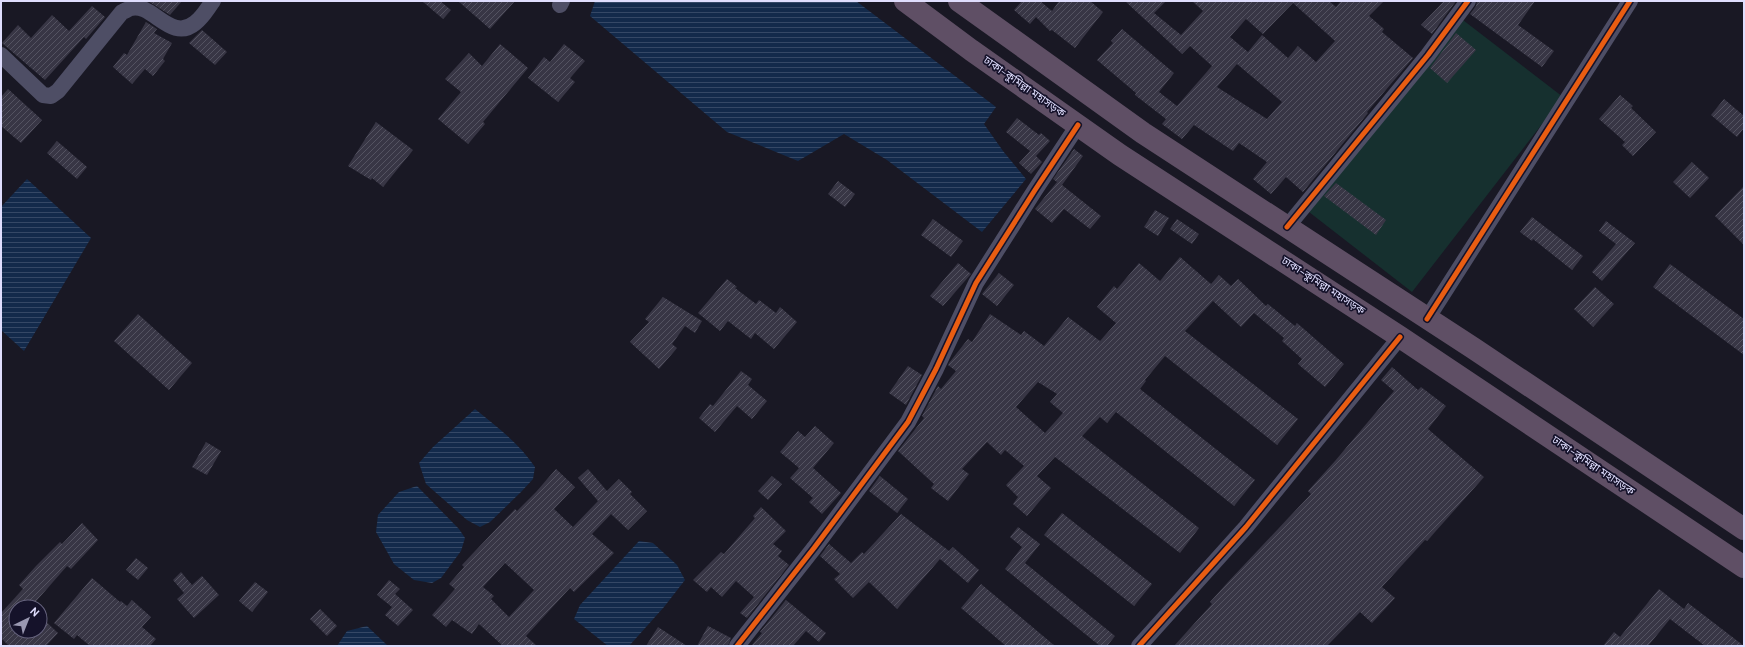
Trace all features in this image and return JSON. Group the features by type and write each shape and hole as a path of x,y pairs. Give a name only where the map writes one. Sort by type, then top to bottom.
{"highway":[{"name":"ঢাকা–কুমিল্লা মহাসড়ক","path":"905,1 1120,155 1400,337 1744,567"},
{"path":"959,1 1143,133 1744,529"}],"street":[{"path":"1,55 43,95 51,96 58,91 122,12 131,7 141,9 172,27 184,28 194,24 213,1"},
{"path":"1287,228 1428,55 1468,1"},
{"path":"1427,319 1630,1"},
{"path":"737,646 814,548 908,422 936,369 976,283 1078,125"},
{"path":"1139,646 1246,527 1400,337"}],"green space":[{"path":"1459,17 1563,97 1412,292 1309,212"}],"water":[{"path":"595,1 856,1 996,107 984,124 1003,151 1026,179 982,232 887,160 844,134 798,161 727,132 590,16"},
{"path":"27,179 91,238 24,351 1,330 1,207"},
{"path":"475,409 515,443 535,467 533,479 490,522 480,527 467,520 426,484 419,463 433,447"},
{"path":"417,486 459,529 465,538 461,551 441,578 432,583 414,580 394,564 376,532 378,515 399,492"},
{"path":"639,541 653,543 677,565 685,580 664,607 629,646 608,646 574,619 580,605"},
{"path":"367,626 388,646 337,646 347,631"}],"building":[{"path":"148,1 182,1 170,15"},
{"path":"422,1 440,1 451,10 443,19"},
{"path":"458,1 515,1 490,29"},
{"path":"1022,1 1040,1 1052,11 1059,1 1090,1 1103,12 1075,48 1052,30 1050,31 1036,17 1030,24 1014,10"},
{"path":"1125,1 1166,1 1154,13 1181,35 1203,11 1192,1 1329,1 1336,7 1341,1 1384,1 1369,16 1384,29 1382,32 1413,58 1367,112 1368,113 1303,192 1286,177 1271,194 1253,179 1267,162 1239,143 1233,151 1194,125 1182,139 1162,124 1166,119 1135,95 1136,93 1097,60 1113,43 1111,41 1122,29 1174,73 1159,92 1177,106 1212,66 1190,46 1182,54","holes":["1293,3 1335,41 1316,62 1298,46 1288,58 1262,35 1248,52 1230,37 1246,19 1263,34","1237,64 1282,102 1267,119 1217,87"]},
{"path":"1444,1 1456,1 1432,34 1421,25"},
{"path":"1477,1 1535,1 1518,25 1554,51 1542,67 1470,14 1476,6"},
{"path":"92,6 105,17 86,39 84,37 45,80 2,43 18,25 31,38 52,15 69,31"},
{"path":"146,22 157,29 154,33 172,43 163,59 165,61 153,76 145,69 132,84 113,67 124,53 127,55"},
{"path":"202,30 227,52 215,65 189,43"},
{"path":"1456,33 1476,50 1447,83 1430,68"},
{"path":"500,44 528,68 483,122 485,124 468,144 438,119 461,92 445,79 469,53 482,66"},
{"path":"564,44 585,61 570,78 575,82 558,102 528,78 544,57 550,62"},
{"path":"8,89 42,120 21,143 1,126 1,97"},
{"path":"1620,95 1633,106 1631,108 1656,132 1633,156 1622,145 1625,142 1599,119"},
{"path":"1724,99 1744,116 1744,128 1737,137 1711,115"},
{"path":"1017,118 1039,135 1041,133 1050,141 1036,156 1042,162 1031,174 1019,163 1030,151 1006,132"},
{"path":"376,122 413,150 383,187 372,178 371,180 348,166"},
{"path":"57,141 87,167 77,179 47,153"},
{"path":"1074,149 1083,156 1062,185 1101,216 1090,229 1064,209 1052,223 1035,209 1057,182 1053,179"},
{"path":"1692,162 1709,178 1690,198 1673,182"},
{"path":"838,181 855,194 845,207 828,194"},
{"path":"1336,183 1386,220 1376,235 1324,196"},
{"path":"1744,186 1744,245 1715,216"},
{"path":"1155,210 1169,218 1158,236 1144,227"},
{"path":"1532,217 1583,256 1572,270 1533,239 1532,241 1520,232"},
{"path":"933,219 963,241 951,257 921,235"},
{"path":"1177,219 1199,234 1192,244 1170,229"},
{"path":"1606,221 1635,243 1602,281 1592,272 1616,244 1599,231"},
{"path":"1180,257 1211,284 1219,275 1231,286 1238,279 1266,306 1268,304 1295,326 1297,323 1344,364 1325,387 1298,364 1302,359 1282,341 1284,338 1254,313 1241,327 1213,301 1185,331 1298,419 1277,445 1165,356 1145,380 1146,381 1140,389 1255,480 1234,506 1116,412 1107,423 1100,417 1082,436 1199,528 1180,553 1055,457 1037,476 1051,488 1027,516 1013,504 1018,497 1006,485 1024,466 1005,450 1001,455 987,442 962,469 969,474 948,501 931,488 934,484 898,451 924,418 922,416 938,386 941,389 956,371 948,365 949,363 968,339 972,342 990,314 1021,335 1024,331 1044,346 1068,317 1100,341 1116,323 1097,307 1114,286 1117,289 1139,263 1160,281","holes":["1038,382 1057,394 1050,402 1063,413 1045,433 1016,407"]},
{"path":"958,263 971,274 943,306 930,296"},
{"path":"1670,264 1744,319 1744,355 1653,287"},
{"path":"999,273 1014,285 997,306 982,294"},
{"path":"727,279 737,287 735,288 756,304 759,300 776,313 780,307 797,322 774,349 755,333 751,339 728,321 720,331 698,313"},
{"path":"1595,287 1614,304 1593,327 1574,309"},
{"path":"663,297 702,321 695,333 685,326 672,344 677,348 659,369 630,342 649,322 645,319"},
{"path":"138,314 192,363 169,390 114,341"},
{"path":"908,366 922,375 906,405 889,393"},
{"path":"1392,367 1418,390 1421,387 1446,406 1428,429 1484,477 1427,541 1425,540 1382,587 1395,598 1372,623 1360,612 1327,646 1174,646 1212,604 1210,602 1228,582 1311,494 1308,491 1394,391 1381,380"},
{"path":"741,371 752,379 748,385 767,401 752,419 737,406 715,432 699,418 710,404 713,406"},
{"path":"815,426 834,443 813,468 841,493 822,514 809,502 813,498 790,478 799,468 780,452 798,431 805,437"},
{"path":"206,442 221,451 207,475 192,467"},
{"path":"556,469 575,487 554,509 573,527 598,501 578,478 588,469 607,491 619,479 632,492 630,494 647,511 628,530 611,514 592,534 614,553 574,592 570,588 526,636 537,646 503,646 479,624 472,634 452,620 446,627 432,615 455,589 449,584 464,567 462,565 515,509 517,511","holes":["505,563 534,590 509,617 491,599 494,596 483,587"]},
{"path":"772,476 782,484 768,500 758,491"},
{"path":"880,476 908,499 897,513 869,491"},
{"path":"761,507 786,531 773,544 782,551 778,556 789,565 747,618 740,613 754,597 736,581 722,597 711,587 707,592 693,580 721,552 724,554 755,518 753,516"},
{"path":"1062,513 1152,584 1134,606 1044,535"},
{"path":"901,514 949,551 953,547 979,570 968,583 940,559 897,609 869,582 853,598 834,579 840,574 820,556 829,544 851,563 862,552 864,554"},
{"path":"82,523 98,540 71,569 67,566 38,599 14,599 23,589 19,585 60,542 62,544"},
{"path":"1018,527 1040,544 1025,563 1115,636 1107,646 1100,646 1005,569 1022,547 1010,537"},
{"path":"136,558 148,568 138,580 126,570"},
{"path":"181,572 192,585 202,576 219,595 194,618 177,599 184,593 173,580"},
{"path":"92,578 120,602 121,601 127,606 132,600 151,617 142,627 156,639 150,646 90,646 77,635 74,639 54,623"},
{"path":"389,580 400,589 395,594 413,610 398,626 385,615 392,607 377,595"},
{"path":"255,582 268,592 252,612 239,601"},
{"path":"981,584 1055,646 1006,646 961,608"},
{"path":"1659,589 1684,609 1688,603 1744,646 1705,646 1670,619 1648,646 1603,646 1614,632 1620,637"},
{"path":"786,600 826,633 819,642 806,631 793,646 751,646 762,633 760,632"},
{"path":"8,605 8,639 48,639 48,624 58,633 46,646 9,646 1,638 1,613"},
{"path":"320,609 337,626 327,636 310,619"},
{"path":"708,626 731,638 728,646 697,646"},
{"path":"658,627 687,646 646,646"}],"cycle path":[{"path":"1287,227 1428,55 1468,1"},
{"path":"1427,319 1630,1"},
{"path":"737,646 814,548 908,422 936,369 976,283 1078,125"},
{"path":"1139,646 1246,527 1400,337"}]}
